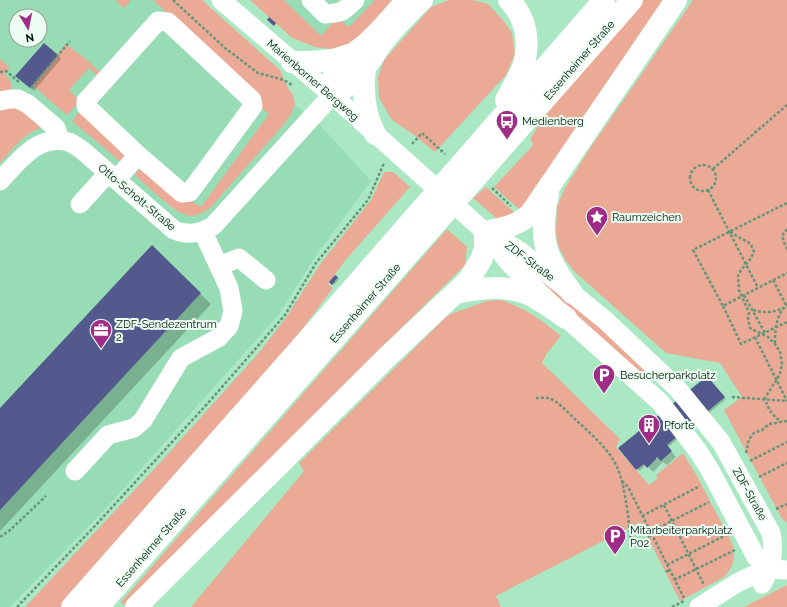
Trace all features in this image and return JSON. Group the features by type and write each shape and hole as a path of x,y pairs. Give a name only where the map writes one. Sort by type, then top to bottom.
{"main road":[{"path":"332,95 348,87 367,43 407,0"},
{"path":"292,62 333,60 359,61 383,42 422,0"},
{"path":"488,133 524,64 526,33 520,16 509,0"},
{"name":"Essenheimer Straße","path":"72,607 325,321 604,0"},
{"name":"Essenheimer Straße","path":"98,607 632,0"},
{"path":"136,607 381,363 456,293 474,274 485,249 485,232 511,226 531,213 676,0"},
{"path":"359,61 364,86 365,106 369,123 375,134"},
{"path":"549,187 543,222 546,248 553,266 572,293"},
{"path":"456,293 492,287 512,289 528,294 566,318"}],"street":[{"name":"Marienborner Bergweg","path":"221,0 375,134 408,152 485,232"},
{"path":"311,0 325,14 345,11 355,0"},
{"path":"158,21 168,22 252,100 253,106 190,192 182,193 138,155 86,106 86,101 158,21"},
{"path":"75,471 108,435 134,428 143,420 181,358 218,338 229,326 233,311 229,288 203,232 213,226 332,95"},
{"path":"0,101 11,98 28,104 56,128 60,140 45,142 29,150 0,181"},
{"name":"Otto-Schott-Straße","path":"60,140 70,143 82,150 174,230 190,234 203,232"},
{"path":"80,204 138,155"},
{"name":"ZDF-Straße","path":"485,232 511,244 606,320 666,376 721,442 779,536 773,546 781,570"},
{"name":"ZDF-Straße","path":"485,232 509,263 566,318 650,392 674,419 698,450 710,470 743,547 759,561 781,570"},
{"path":"219,266 239,258 266,280"},
{"path":"650,392 666,376"},
{"path":"737,583 744,571 749,555 743,547"},
{"path":"692,604 737,583 781,570 787,558"},
{"name":"ZDF-Straße","path":"718,607 762,584 766,578 781,570"}],"path":[{"path":"172,0 225,48 252,68 258,72 284,80 292,85"},
{"path":"29,90 70,41"},
{"path":"0,72 6,71 24,86"},
{"path":"713,169 787,105"},
{"path":"408,152 422,133 446,154"},
{"path":"17,607 93,528 198,414 285,315 316,263 368,200 384,162"},
{"path":"699,165 709,166 713,169 715,173 715,183 708,190 697,190 693,187 690,182 690,176 694,168 699,165"},
{"path":"492,188 513,208"},
{"path":"708,190 758,288"},
{"path":"787,203 692,250 742,344 787,322"},
{"path":"787,229 782,236 787,248"},
{"path":"730,231 751,244 754,252 738,276 739,290 752,310 763,334"},
{"path":"722,306 787,273"},
{"path":"748,309 759,312 771,312 787,306 773,280"},
{"path":"743,296 749,313 748,319 750,328 768,336 780,352 782,364 780,374 765,398 768,409 773,416 782,422"},
{"path":"775,344 775,327 783,308"},
{"path":"755,337 787,401"},
{"path":"732,397 765,398 787,401"},
{"path":"536,398 550,398 580,423 610,456 617,467 621,479 631,546"},
{"path":"787,421 769,424 762,430 754,433 749,439 746,461 787,442"},
{"path":"755,479 787,463"},
{"path":"621,479 628,487 674,580 692,604"},
{"path":"642,516 704,484"},
{"path":"0,537 23,519 46,496"},
{"path":"648,537 672,521 713,500"},
{"path":"772,511 787,504"},
{"path":"664,505 706,590"},
{"path":"667,565 730,533"},
{"path":"674,580 731,551 743,547"}],"shaded area":[{"path":"0,0 162,0 321,126 371,181 315,257 279,314 108,506 10,607 0,607"},
{"path":"115,0 131,0 124,8"},
{"path":"153,0 202,0 280,70 288,88 293,95 295,104 285,123 210,208 193,216 184,214 162,200 137,177 135,174 137,171 141,170 201,207 269,114 260,107 257,97"},
{"path":"250,0 401,0 331,54 331,49 315,47"},
{"path":"250,0 284,0 321,36 337,18 349,27 375,0 401,0 370,35 331,54 331,49 315,47 292,38"},
{"path":"449,0 472,0 488,4 503,20 512,33 515,54 506,75 435,152 392,120 379,98 378,77 384,60 431,7"},
{"path":"643,0 668,0 521,211 494,187 533,145 532,141 530,140 547,110"},
{"path":"693,0 787,0 787,523 782,519 724,410 742,397 720,363 666,353 576,273 566,261 558,245 556,233 557,207 564,190 588,151"},
{"path":"66,44 101,73 98,76 89,68 69,90 78,99 78,103 67,115 32,85"},
{"path":"0,59 10,68 4,74 11,82 12,92 0,94"},
{"path":"15,106 43,127 24,137 0,163 0,111 7,107"},
{"path":"80,111 124,155 121,162 72,121"},
{"path":"384,172 393,172 410,187 344,262 328,284 333,288 288,348 61,607 25,607 157,466 257,355 285,319 321,263 371,200"},
{"path":"486,187 515,213 502,218 496,218 473,198"},
{"path":"447,229 467,247 465,265 377,352 127,607 121,602"},
{"path":"519,257 633,356 652,378 647,378 517,264"},
{"path":"500,300 517,306 547,325 561,336 547,353 542,363 620,439 616,447 649,485 658,478 656,475 683,453 697,476 732,543 734,557 730,569 724,577 680,601 640,522 496,596 501,607 191,607 304,471 299,463 448,315 487,301"},
{"path":"787,585 787,607 744,607"}],"building":[{"path":"269,17 276,23 274,26 267,20"},
{"path":"48,46 58,55 30,88 15,76 40,48 48,48"},
{"name":"ZDF-Sendezentrum 2","path":"152,245 201,293 0,510 0,408"},
{"path":"335,275 338,277 332,285 329,282"},
{"path":"707,376 725,397 667,445 672,451 661,461 657,457 647,468 644,464 636,470 618,448"}],"place":[{"name":"Medienberg","path":"507,140"},
{"name":"Raumzeichen","path":"597,236"},
{"name":"ZDF-Sendezentrum 2","path":"101,350"},
{"name":"Besucherparkplatz","path":"604,394"},
{"name":"Pforte","path":"649,444"},
{"name":"Mitarbeiterparkplatz P02","path":"615,556"}]}
